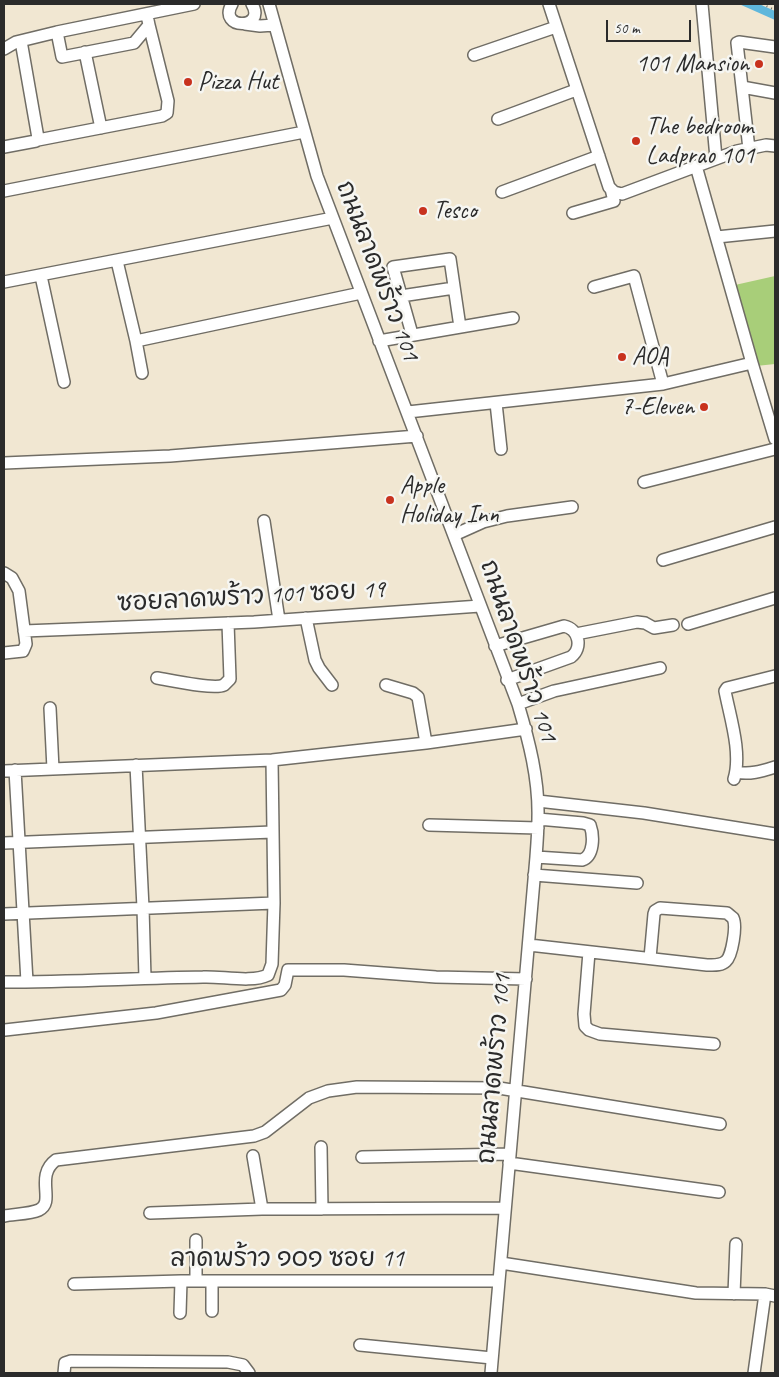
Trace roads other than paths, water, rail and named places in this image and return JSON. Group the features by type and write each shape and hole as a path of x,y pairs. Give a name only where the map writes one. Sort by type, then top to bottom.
{"street":[{"path":"4,48 19,41 57,32 148,19 194,4"},
{"path":"232,4 229,9 231,18 237,23 260,26 274,25"},
{"path":"245,24 254,16 252,4"},
{"name":"ถนนลาดพร้าว 101","path":"269,4 317,176 408,412 507,680 518,704 532,756 538,801 536,857 490,1373"},
{"path":"549,4 614,201 573,213"},
{"path":"702,4 716,158"},
{"path":"57,32 62,57 134,43 148,19"},
{"path":"4,147 162,116 167,113 168,101 148,19"},
{"path":"474,55 556,27"},
{"path":"4,39 19,41"},
{"path":"19,41 38,140"},
{"path":"749,149 738,42 775,47"},
{"path":"85,52 101,128"},
{"path":"742,87 775,93"},
{"path":"498,119 576,90"},
{"path":"4,191 304,132"},
{"path":"611,189 622,194 716,158 766,145 775,146"},
{"path":"502,192 599,156"},
{"path":"696,166 775,439"},
{"path":"4,282 333,218"},
{"path":"717,237 775,231"},
{"path":"412,334 393,267 450,259 460,327"},
{"path":"117,261 142,373"},
{"path":"41,276 64,382"},
{"path":"594,287 634,276 663,384"},
{"path":"401,296 454,288"},
{"path":"136,341 361,293"},
{"path":"379,340 513,318"},
{"path":"408,412 663,384 752,363"},
{"path":"496,403 501,449"},
{"path":"4,463 170,456 417,436"},
{"path":"644,482 775,449"},
{"path":"454,535 483,522 507,516 572,507"},
{"path":"264,521 279,620"},
{"path":"663,560 775,527"},
{"path":"4,573 12,578 18,591 26,644 24,651 4,653"},
{"path":"688,624 775,598"},
{"name":"ซอยลาดพร้าว 101 ซอย 19","path":"24,631 228,623 480,606"},
{"path":"306,618 315,660 332,685"},
{"path":"576,634 637,622 645,623 654,628 673,625"},
{"path":"157,678 205,686 225,684 230,679 228,623"},
{"path":"495,646 564,626 576,634 577,650 571,658 507,680"},
{"path":"518,704 554,691 660,668"},
{"path":"775,676 727,688 725,691 736,747 735,775 775,767"},
{"path":"386,685 413,693 418,697 426,743"},
{"path":"50,708 53,769"},
{"path":"27,982 20,842 10,770 272,760 426,743 526,729"},
{"path":"4,982 145,978 255,978 268,975 272,964 274,904 272,760"},
{"path":"136,765 145,978"},
{"path":"538,801 644,814 775,834"},
{"path":"429,825 583,823 590,825 592,844 587,858 582,860 536,857"},
{"path":"4,843 272,832"},
{"path":"534,875 637,884"},
{"path":"4,914 274,904"},
{"path":"529,945 707,965 721,964 728,960 732,952 734,923 732,918 727,913 660,908 654,914 650,958"},
{"path":"589,952 584,1014 585,1026 589,1030 600,1034 714,1044"},
{"path":"5,1030 156,1013 282,990 288,970 344,970 436,977 526,979"},
{"path":"4,1216 41,1209 45,1204 46,1197 45,1174 49,1165 56,1160 254,1136 265,1132 309,1098 328,1091 357,1087 499,1088 720,1124"},
{"path":"321,1147 322,1209"},
{"path":"253,1156 262,1209"},
{"path":"362,1157 510,1158 719,1192"},
{"path":"150,1214 262,1209 506,1208"},
{"path":"196,1240 196,1281"},
{"path":"734,1294 736,1244"},
{"path":"500,1263 696,1293 770,1295 754,1373"},
{"path":"180,1313 181,1281"},
{"name":"ลาดพร้าว ๑๐๑ ซอย 11","path":"74,1284 181,1281 499,1281"},
{"path":"212,1281 212,1311"},
{"path":"360,1345 492,1358"},
{"path":"64,1373 68,1361 228,1362 243,1365 248,1373"}],"water":[{"path":"739,4 759,4 775,11 775,20"}],"place":[{"name":"101 Mansion","path":"759,64"},
{"name":"Pizza Hut","path":"188,82"},
{"name":"The bedroom Ladprao 101","path":"636,141"},
{"name":"Tesco","path":"423,211"},
{"name":"AOA","path":"622,357"},
{"name":"7-Eleven","path":"704,407"},
{"name":"Apple Holiday Inn","path":"390,500"}]}
